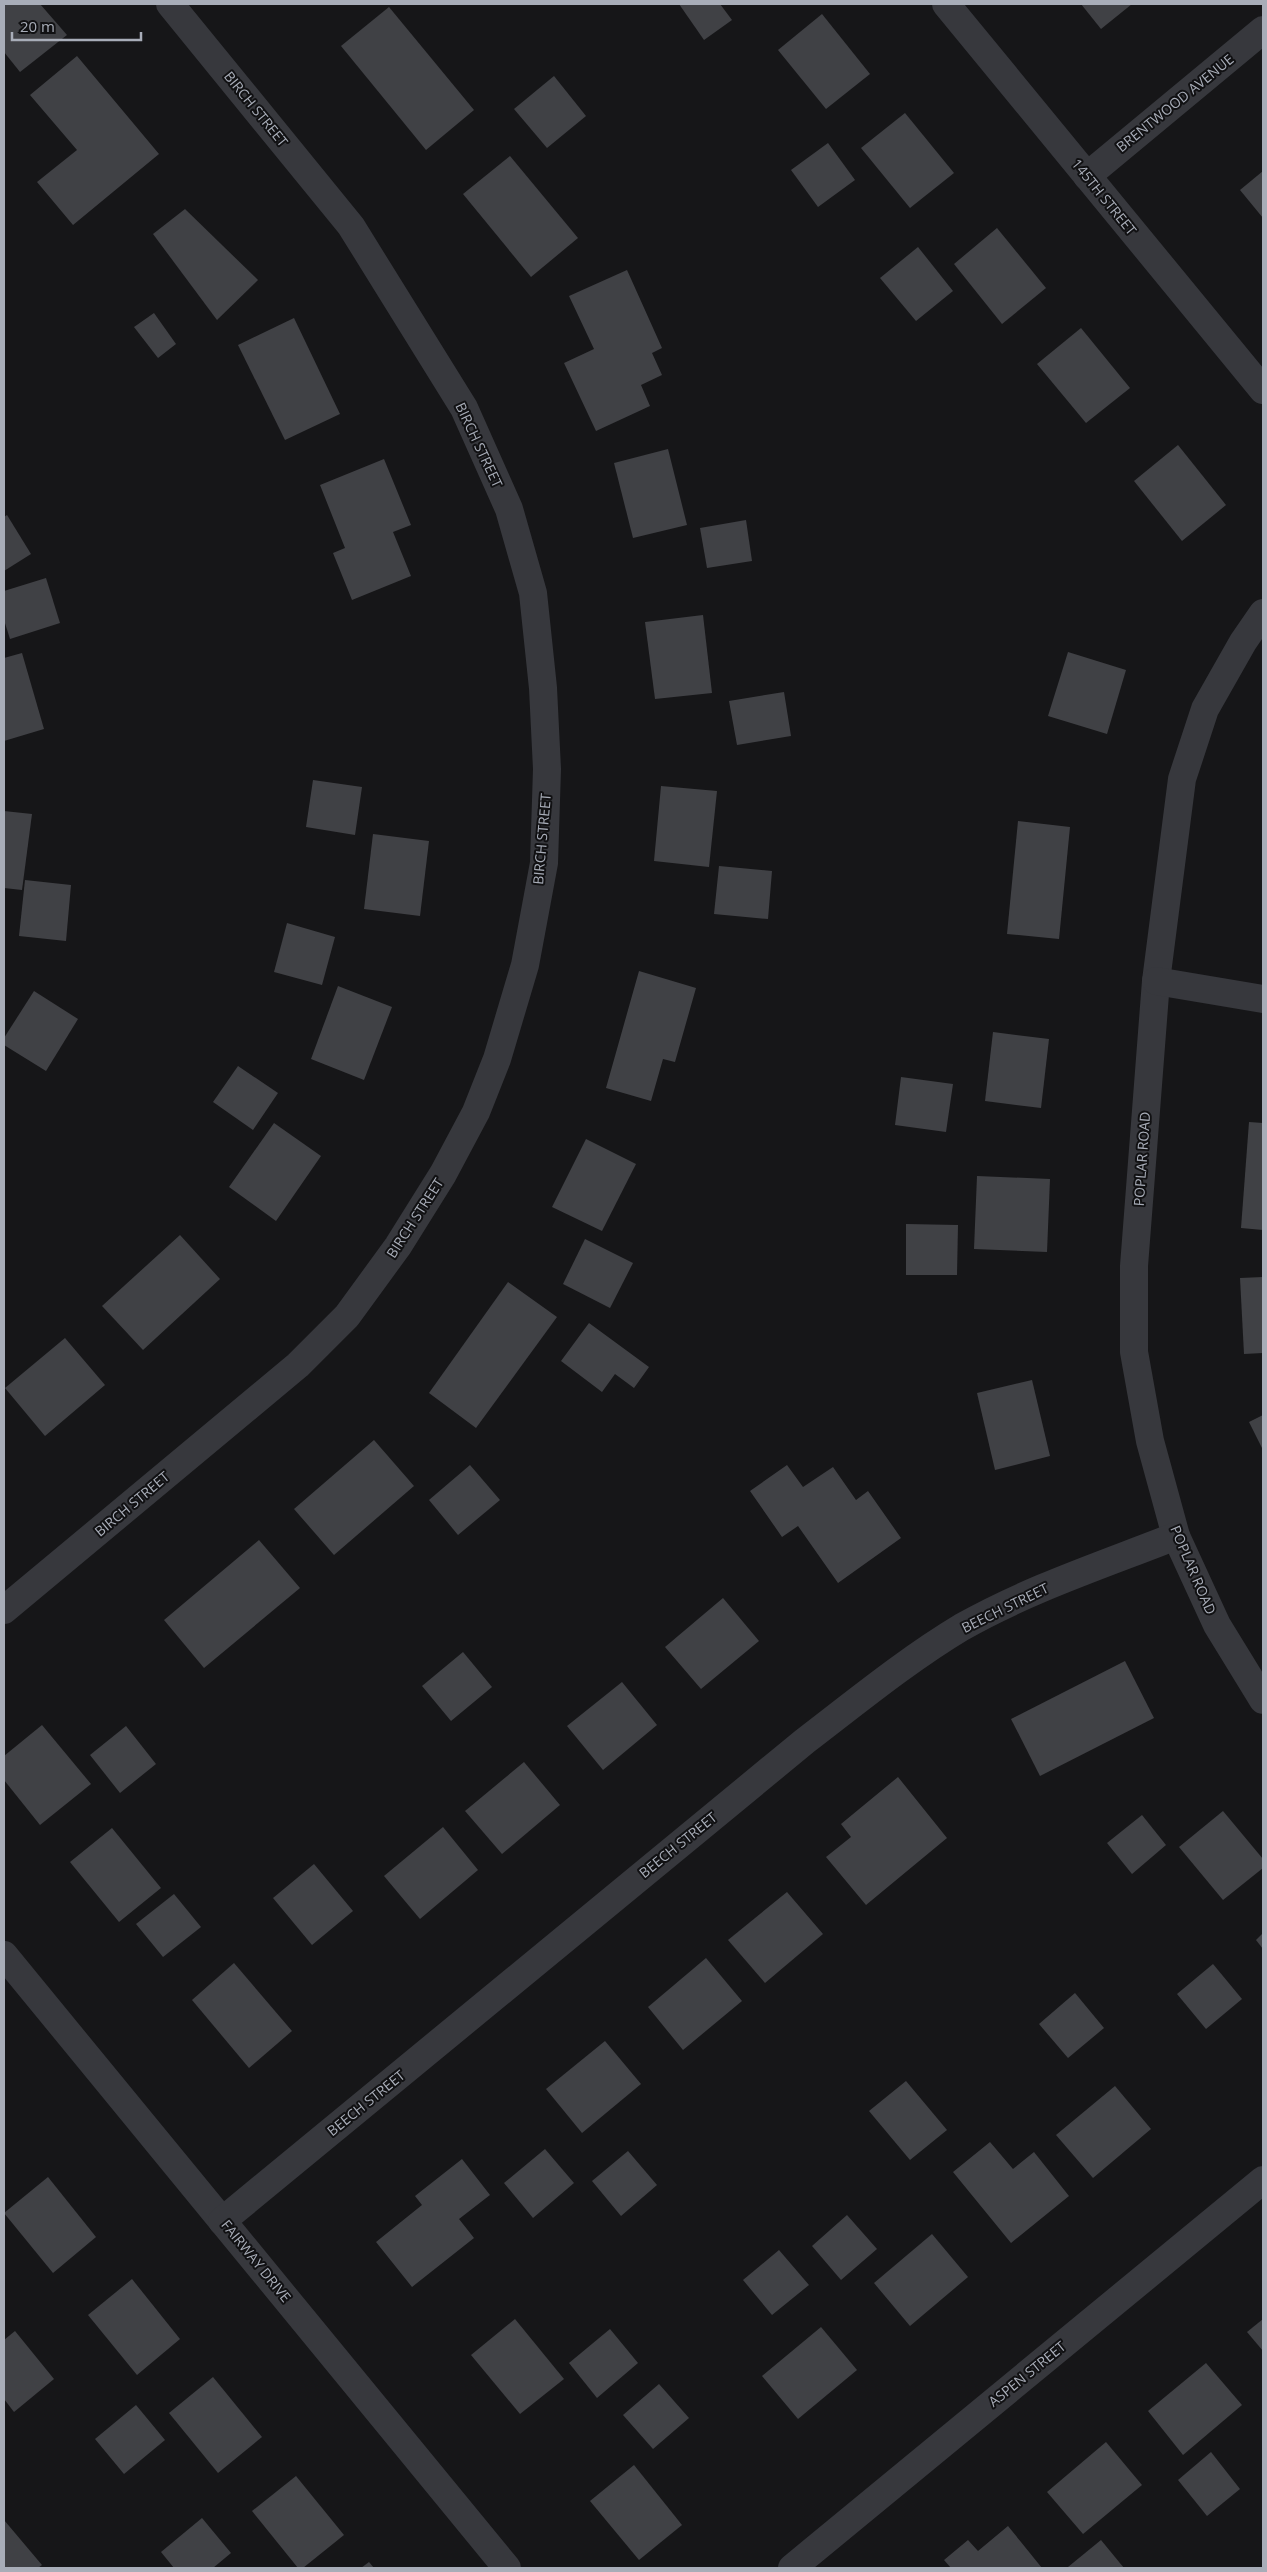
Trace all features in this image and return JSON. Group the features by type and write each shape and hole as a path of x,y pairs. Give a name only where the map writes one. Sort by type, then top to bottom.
{"street":[{"name":"BIRCH STREET","path":"4,1610 298,1365 347,1316 398,1246 443,1174 480,1103 497,1059 525,965 544,863 548,768 544,688 533,593 509,509 464,408 351,226 170,4"},
{"name":"145TH STREET","path":"946,4 1263,390"},
{"name":"BRENTWOOD AVENUE","path":"1087,176 1263,30"},
{"name":"POPLAR ROAD","path":"1263,613 1242,642 1205,709 1182,779 1156,981 1134,1266 1134,1352 1150,1441 1176,1536 1216,1625 1263,1700"},
{"path":"1156,981 1263,999"},
{"name":"BEECH STREET","path":"222,2221 789,1754 880,1682 963,1627 1059,1581 1176,1536"},
{"name":"FAIRWAY DRIVE","path":"4,1955 507,2568"},
{"name":"ASPEN STREET","path":"792,2568 1263,2180"}],"building":[{"path":"4,4 40,4 67,35 20,72 4,52"},
{"path":"679,4 720,4 732,20 704,40"},
{"path":"1081,4 1132,4 1101,29"},
{"path":"389,7 474,110 426,150 341,46"},
{"path":"822,14 870,74 826,109 778,50"},
{"path":"77,56 159,154 73,225 37,182 77,150 30,95"},
{"path":"554,76 586,116 547,148 514,109"},
{"path":"905,113 954,173 910,208 861,148"},
{"path":"828,143 855,180 818,207 791,170"},
{"path":"510,156 578,238 531,277 463,194"},
{"path":"1263,171 1263,218 1240,190"},
{"path":"185,209 258,280 217,320 153,234"},
{"path":"997,228 1046,288 1002,324 954,264"},
{"path":"918,247 953,291 916,321 880,278"},
{"path":"627,270 662,348 652,353 662,375 641,385 650,406 596,431 564,363 594,349 569,296"},
{"path":"154,313 176,344 158,358 134,327"},
{"path":"294,318 340,414 285,440 238,345"},
{"path":"1081,328 1130,388 1086,423 1037,364"},
{"path":"1178,445 1226,505 1182,541 1134,481"},
{"path":"668,449 687,525 633,538 614,463"},
{"path":"384,459 411,525 393,532 411,576 352,600 333,553 345,548 320,485"},
{"path":"7,515 31,554 4,571 4,517"},
{"path":"746,520 752,561 707,568 700,528"},
{"path":"46,578 60,623 10,639 4,620 4,591"},
{"path":"703,615 712,693 655,699 645,622"},
{"path":"1068,652 1126,670 1107,734 1048,716"},
{"path":"22,653 44,729 4,741 4,658"},
{"path":"784,692 791,736 737,745 729,701"},
{"path":"313,780 362,787 355,835 306,827"},
{"path":"661,786 717,791 709,867 654,861"},
{"path":"4,811 32,814 22,890 4,888"},
{"path":"1018,821 1070,827 1059,939 1007,934"},
{"path":"373,834 429,841 420,916 364,909"},
{"path":"719,866 772,871 768,919 714,914"},
{"path":"25,880 71,885 66,941 19,936"},
{"path":"287,923 335,937 322,985 274,972"},
{"path":"639,971 696,988 675,1062 663,1059 651,1101 606,1088"},
{"path":"338,986 392,1007 364,1080 311,1059"},
{"path":"34,991 78,1019 46,1071 4,1045 4,1038"},
{"path":"993,1032 1049,1039 1041,1108 985,1101"},
{"path":"238,1066 278,1093 253,1130 213,1102"},
{"path":"901,1077 953,1084 946,1132 895,1125"},
{"path":"1249,1122 1263,1123 1263,1230 1241,1228"},
{"path":"274,1123 321,1156 276,1221 229,1187"},
{"path":"586,1139 636,1164 602,1231 552,1207"},
{"path":"977,1176 1050,1179 1047,1252 974,1249"},
{"path":"906,1224 958,1225 957,1275 906,1275"},
{"path":"180,1235 220,1279 143,1350 102,1306"},
{"path":"585,1239 633,1263 610,1308 563,1284"},
{"path":"1263,1277 1263,1353 1244,1354 1240,1278"},
{"path":"508,1282 557,1317 476,1428 429,1393"},
{"path":"589,1323 649,1367 634,1388 615,1374 602,1392 561,1361"},
{"path":"65,1338 105,1385 45,1436 5,1388"},
{"path":"1032,1380 1050,1456 995,1470 977,1393"},
{"path":"1263,1415 1263,1450 1249,1422"},
{"path":"374,1440 414,1486 334,1555 294,1509"},
{"path":"470,1465 500,1500 458,1535 429,1500"},
{"path":"787,1465 803,1487 833,1467 856,1500 868,1491 901,1538 838,1583 798,1526 782,1537 750,1491"},
{"path":"259,1540 300,1588 204,1668 164,1620"},
{"path":"723,1598 759,1641 701,1689 665,1647"},
{"path":"463,1652 492,1687 451,1721 422,1686"},
{"path":"1125,1661 1154,1718 1040,1776 1011,1719"},
{"path":"622,1682 657,1725 603,1770 567,1726"},
{"path":"42,1725 91,1784 40,1825 4,1780 4,1756"},
{"path":"126,1726 156,1764 120,1793 90,1755"},
{"path":"524,1762 560,1805 502,1854 465,1811"},
{"path":"898,1777 947,1838 866,1905 826,1857 851,1837 841,1824"},
{"path":"1223,1811 1263,1859 1263,1868 1223,1900 1179,1847"},
{"path":"1142,1815 1166,1845 1132,1874 1107,1843"},
{"path":"443,1827 478,1870 420,1919 384,1876"},
{"path":"112,1828 161,1888 119,1922 70,1862"},
{"path":"314,1864 353,1911 312,1945 273,1898"},
{"path":"787,1892 823,1934 765,1983 728,1940"},
{"path":"174,1894 201,1927 163,1957 136,1924"},
{"path":"1263,1933 1263,1949 1256,1940"},
{"path":"706,1958 742,2001 683,2050 648,2007"},
{"path":"234,1963 292,2031 249,2068 192,2000"},
{"path":"1213,1964 1242,1999 1206,2029 1177,1994"},
{"path":"1075,1993 1104,2028 1068,2058 1039,2024"},
{"path":"605,2041 641,2084 582,2133 546,2089"},
{"path":"906,2081 947,2130 910,2160 869,2111"},
{"path":"1115,2086 1151,2129 1093,2178 1056,2135"},
{"path":"990,2142 1013,2169 1034,2152 1069,2196 1011,2243 953,2172"},
{"path":"545,2149 574,2183 533,2218 504,2183"},
{"path":"628,2151 657,2185 621,2216 592,2181"},
{"path":"462,2159 490,2195 459,2219 474,2238 412,2287 376,2242 422,2205 415,2196"},
{"path":"48,2177 96,2237 53,2273 4,2213"},
{"path":"847,2215 877,2249 841,2280 812,2246"},
{"path":"932,2234 968,2277 910,2326 874,2283"},
{"path":"779,2250 809,2285 772,2315 743,2280"},
{"path":"132,2279 180,2339 137,2375 88,2315"},
{"path":"515,2319 564,2379 520,2414 471,2355"},
{"path":"1263,2319 1263,2351 1247,2332"},
{"path":"821,2327 857,2370 798,2419 762,2376"},
{"path":"610,2329 638,2363 597,2398 569,2363"},
{"path":"15,2331 54,2379 14,2412 4,2399 4,2340"},
{"path":"1206,2363 1242,2405 1183,2455 1148,2411"},
{"path":"213,2377 262,2437 218,2473 169,2413"},
{"path":"659,2384 689,2418 653,2449 623,2415"},
{"path":"136,2405 165,2440 124,2474 95,2439"},
{"path":"1106,2442 1142,2485 1083,2534 1047,2492"},
{"path":"1211,2452 1240,2489 1207,2516 1178,2480"},
{"path":"634,2465 682,2525 639,2560 590,2501"},
{"path":"296,2476 344,2535 303,2568 298,2568 252,2511"},
{"path":"202,2518 231,2553 213,2568 174,2568 161,2552"},
{"path":"4,2520 42,2565 38,2568 4,2568"},
{"path":"1008,2526 1042,2568 951,2568 944,2560 968,2540 978,2551"},
{"path":"1101,2540 1124,2568 1068,2567"},
{"path":"369,2562 374,2568 361,2568"}]}
